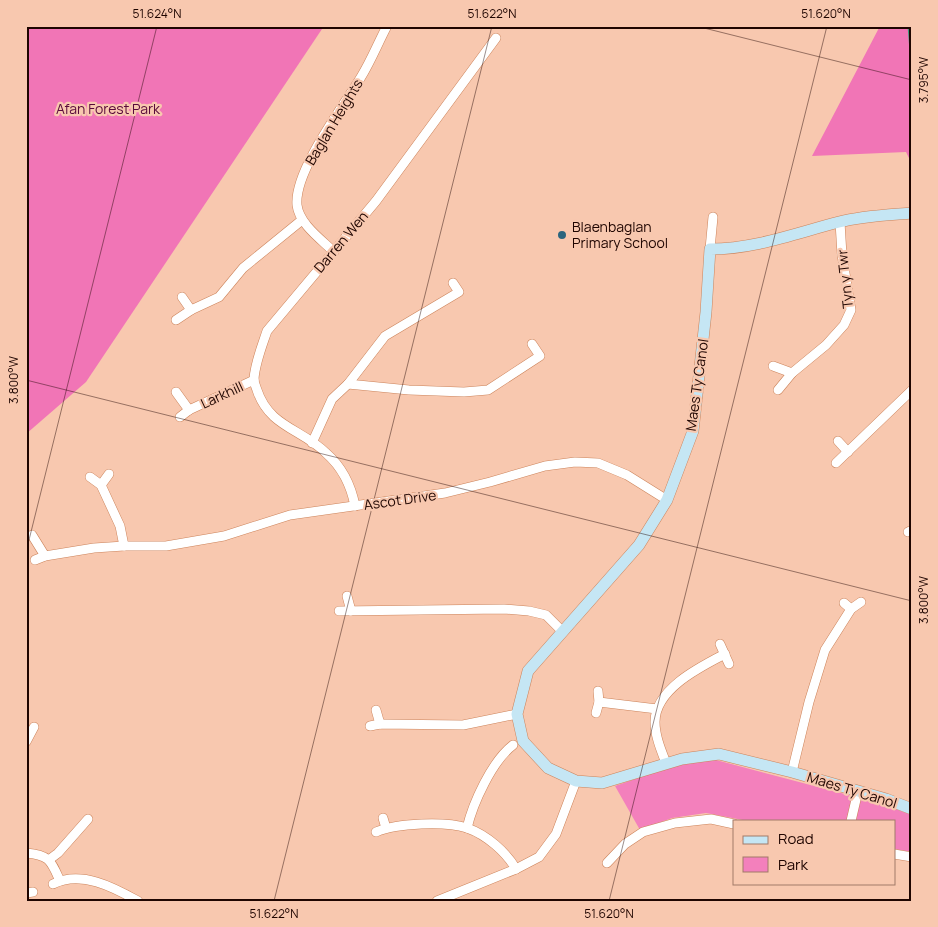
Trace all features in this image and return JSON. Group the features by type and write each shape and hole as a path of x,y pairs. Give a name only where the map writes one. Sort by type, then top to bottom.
{"street":[{"name":"Baglan Heights","path":"302,220 297,206 299,190 307,164 362,76 387,26"},
{"name":"Darren Wen","path":"355,506 352,489 342,471 326,452 272,417 259,398 254,380 258,356 267,331 376,201 496,38"},
{"path":"710,249 728,249 768,242 840,222 912,213"},
{"name":"Maes Ty Canol","path":"714,217 693,431 667,500 639,545 528,671 517,714 523,741 548,768 576,781 602,783 682,758 719,754 792,772 886,799 912,809"},
{"path":"176,320 191,310 219,297 243,268 302,220 334,252"},
{"name":"Tyn y Twr","path":"778,390 792,373 826,345 844,325 851,310 842,255 840,222"},
{"path":"312,443 332,399 348,384 385,336 459,292 453,283"},
{"path":"182,297 191,310"},
{"path":"348,384 409,390 464,392 488,390 540,356 532,344"},
{"path":"773,366 792,373"},
{"name":"Larkhill","path":"180,418 189,410 254,380"},
{"path":"836,463 912,390"},
{"name":"Larkhill","path":"176,392 189,410"},
{"path":"838,441 848,452"},
{"name":"Ascot Drive","path":"35,560 45,556 124,546 166,546 224,536 290,515 445,493 545,466 575,462 598,463 620,472 667,500"},
{"path":"101,485 109,474"},
{"path":"90,477 101,485 120,526 124,546"},
{"path":"32,535 45,556"},
{"path":"347,596 351,611"},
{"name":"Maes Ty Canol","path":"792,772 809,702 825,650 847,606 861,602"},
{"path":"339,611 504,609 528,611 546,615 563,632"},
{"path":"720,644 729,664"},
{"path":"666,764 658,743 654,721 657,709 670,689 691,672 725,654"},
{"path":"596,713 599,702 598,691"},
{"path":"599,702 657,709"},
{"path":"376,710 380,724"},
{"path":"370,726 380,724 463,725 517,714"},
{"path":"26,742 34,727"},
{"path":"467,828 471,810 495,763 512,750"},
{"path":"437,901 516,869 539,857 556,834 576,781"},
{"path":"851,820 858,791"},
{"path":"383,818 386,828"},
{"path":"50,859 58,853 88,819"},
{"path":"607,863 618,857 625,844 643,832 675,822 711,819 733,824"},
{"path":"376,832 386,828 421,824 467,828 509,856 516,869"},
{"path":"26,853 39,854 50,859 57,883 70,878 111,886 138,901"},
{"path":"896,854 912,857"}],"green space":[{"name":"Afan Forest Park","path":"26,26 324,26 86,382 26,434"},
{"path":"880,26 912,26 912,164 906,152 812,156"},
{"path":"716,760 879,803 912,815 912,852 896,849 896,820 743,820 706,813 672,818 640,830 615,786 681,763"}],"waterway":[{"path":"909,26 912,63"}],"place":[{"name":"Blaenbaglan Primary School","path":"562,235"}]}
